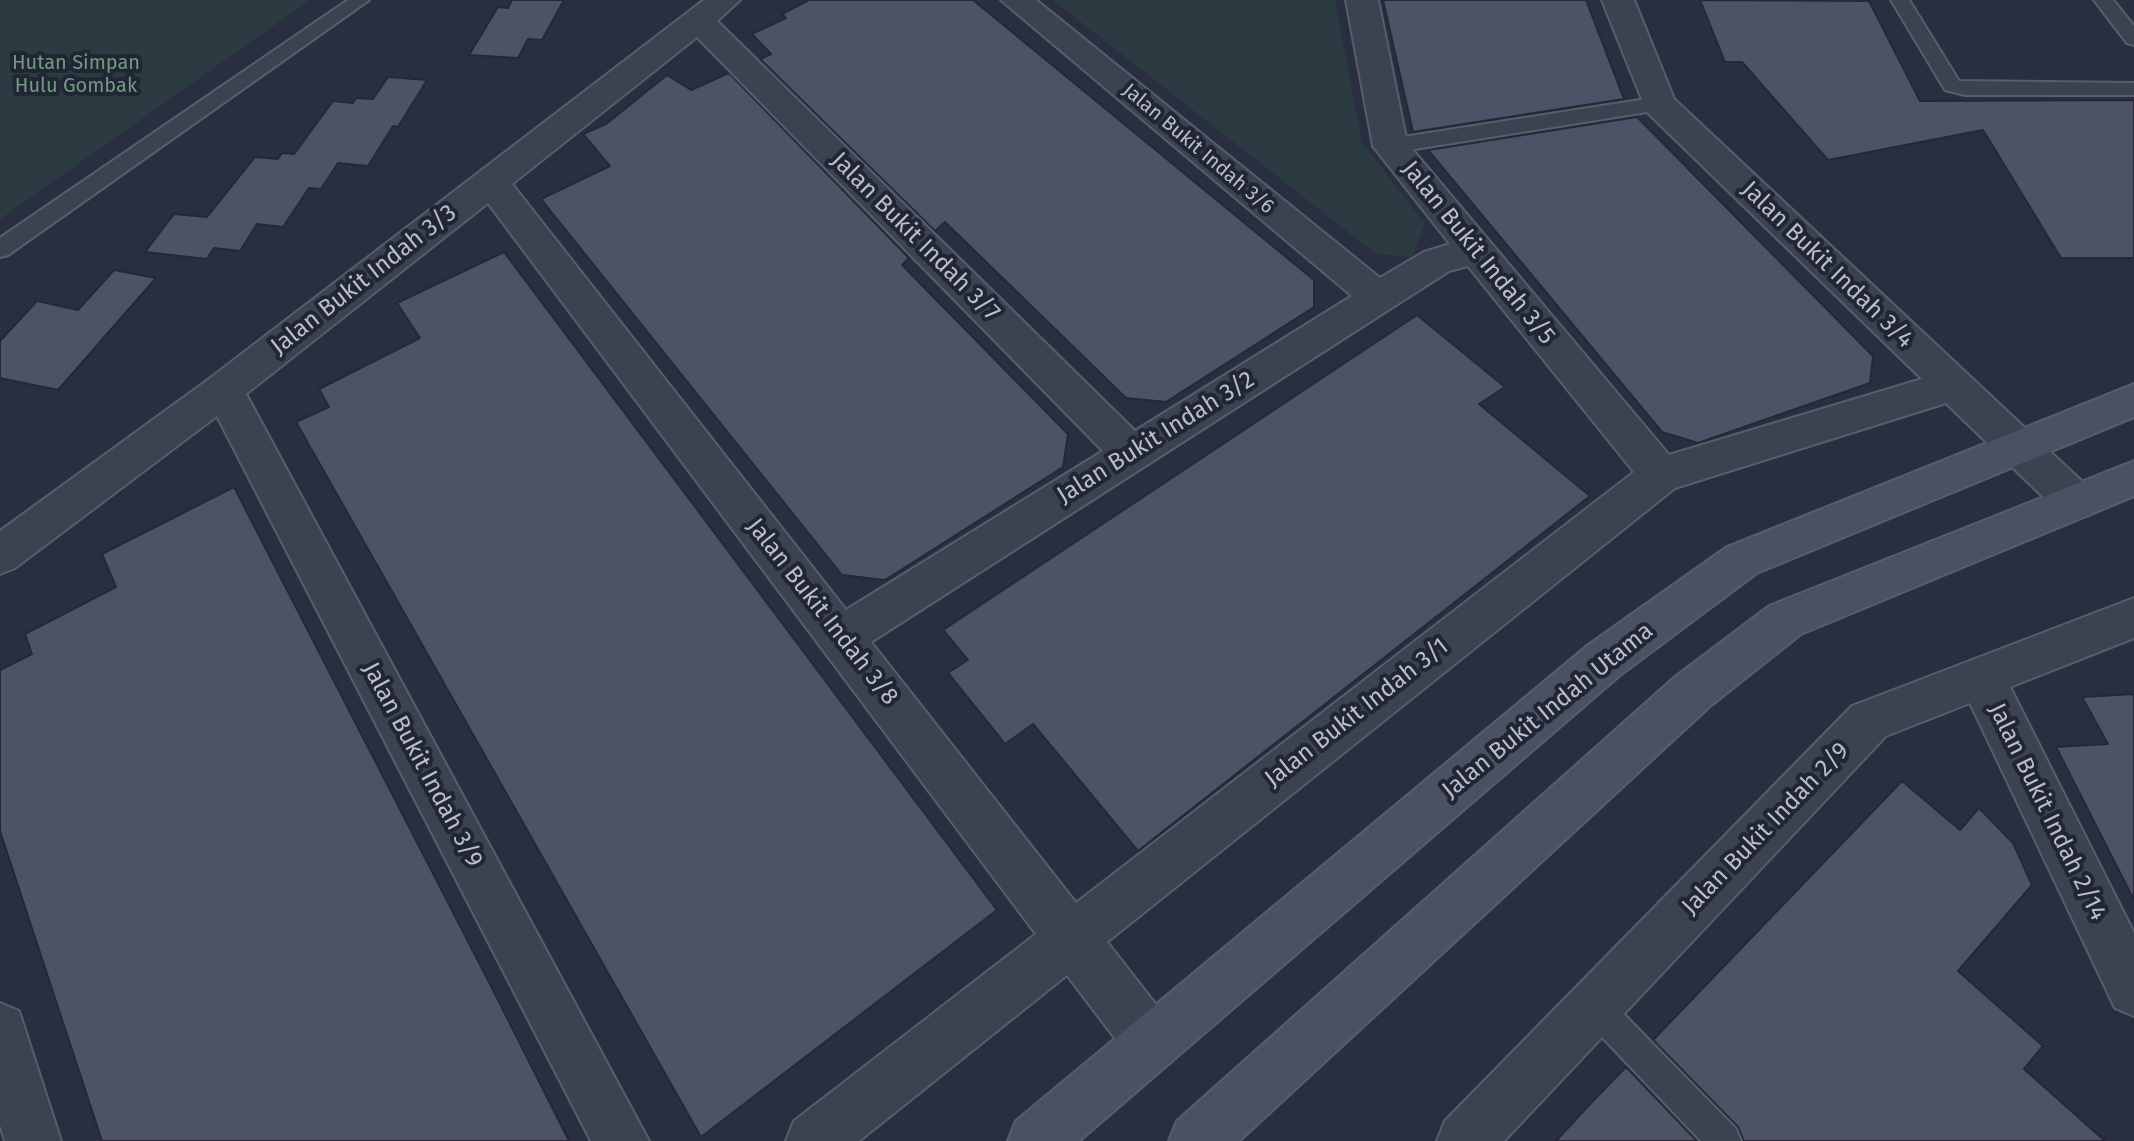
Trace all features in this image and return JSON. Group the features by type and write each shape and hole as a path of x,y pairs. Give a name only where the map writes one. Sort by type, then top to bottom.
{"street":[{"name":"Jalan Bukit Indah 3/6","path":"1017,0 1379,298"},
{"name":"Jalan Bukit Indah 3/5","path":"1362,0 1390,146 1661,475"},
{"name":"Jalan Bukit Indah 3/4","path":"1618,0 1659,104 2076,502"},
{"name":"Jalan Bukit Indah 3/3","path":"0,555 223,390 711,10"},
{"name":"Jalan Bukit Indah 3/7","path":"711,10 1132,454"},
{"name":"Jalan Bukit Indah 3/8","path":"491,182 1152,1043"},
{"name":"Jalan Bukit Indah 3/2","path":"841,637 1437,261 1477,251"},
{"name":"Jalan Bukit Indah 3/1","path":"814,1141 1661,475 1953,385"},
{"name":"Jalan Bukit Indah 3/9","path":"223,390 621,1141"},
{"name":"Jalan Bukit Indah Utama","path":"1036,1141 1603,661 1742,560 2134,400"},
{"path":"1197,1141 1692,692 1785,620 2134,478"},
{"name":"Jalan Bukit Indah 2/9","path":"1465,1141 1869,721 2134,618"},
{"name":"Jalan Bukit Indah 2/14","path":"1981,678 2134,989"},
{"path":"0,1030 33,1141"}],"lane":[{"path":"0,249 360,0"},
{"path":"1900,0 1952,86 1965,89 2134,89"},
{"path":"2103,0 2134,39"},
{"path":"1390,146 1659,104"},
{"path":"1595,1007 1724,1141"}],"green space":[{"name":"Hutan Simpan Hulu Gombak","path":"0,0 310,0 0,219"},
{"path":"1053,0 1335,0 1362,143 1425,224 1412,257 1376,254"}],"building":[{"path":"512,0 564,0 542,40 528,39 518,58 469,55 498,7 508,8"},
{"path":"809,0 973,0 1314,280 1314,307 1166,402 1126,398 945,222 935,231 760,59 771,54 752,34 786,18 782,14"},
{"path":"1383,0 1586,0 1624,99 1413,132"},
{"path":"1700,0 1869,1 1920,101 2134,100 2134,258 2061,258 1983,130 1828,160 1742,62 1725,62"},
{"path":"729,73 909,258 902,265 1068,434 1063,467 885,580 842,575 541,199 610,166 583,134 606,124 667,75 691,90"},
{"path":"388,77 427,80 398,127 393,126 368,166 338,163 321,189 309,188 283,227 257,224 240,251 214,248 207,259 145,252 174,214 207,217 255,157 278,159 282,153 294,154 333,101 353,103 356,98 373,99"},
{"path":"1637,117 1873,356 1870,383 1698,443 1662,432 1428,150"},
{"path":"504,252 997,910 701,1137 296,422 329,407 319,389 420,338 397,303"},
{"path":"114,270 156,278 58,390 0,378 0,341 37,301 78,310"},
{"path":"1417,315 1505,387 1479,404 1590,496 1138,851 1033,724 1005,744 948,673 968,660 943,630"},
{"path":"234,487 569,1141 102,1141 0,831 0,670 32,654 25,634 116,587 102,554"},
{"path":"2134,694 2134,900 2056,747 2108,744 2082,697"},
{"path":"1902,781 1960,830 1979,808 2013,843 2032,885 1958,971 2043,1046 2024,1069 2105,1141 1744,1141 1738,1127 1653,1040"},
{"path":"1626,1067 1697,1141 1556,1141"}]}
